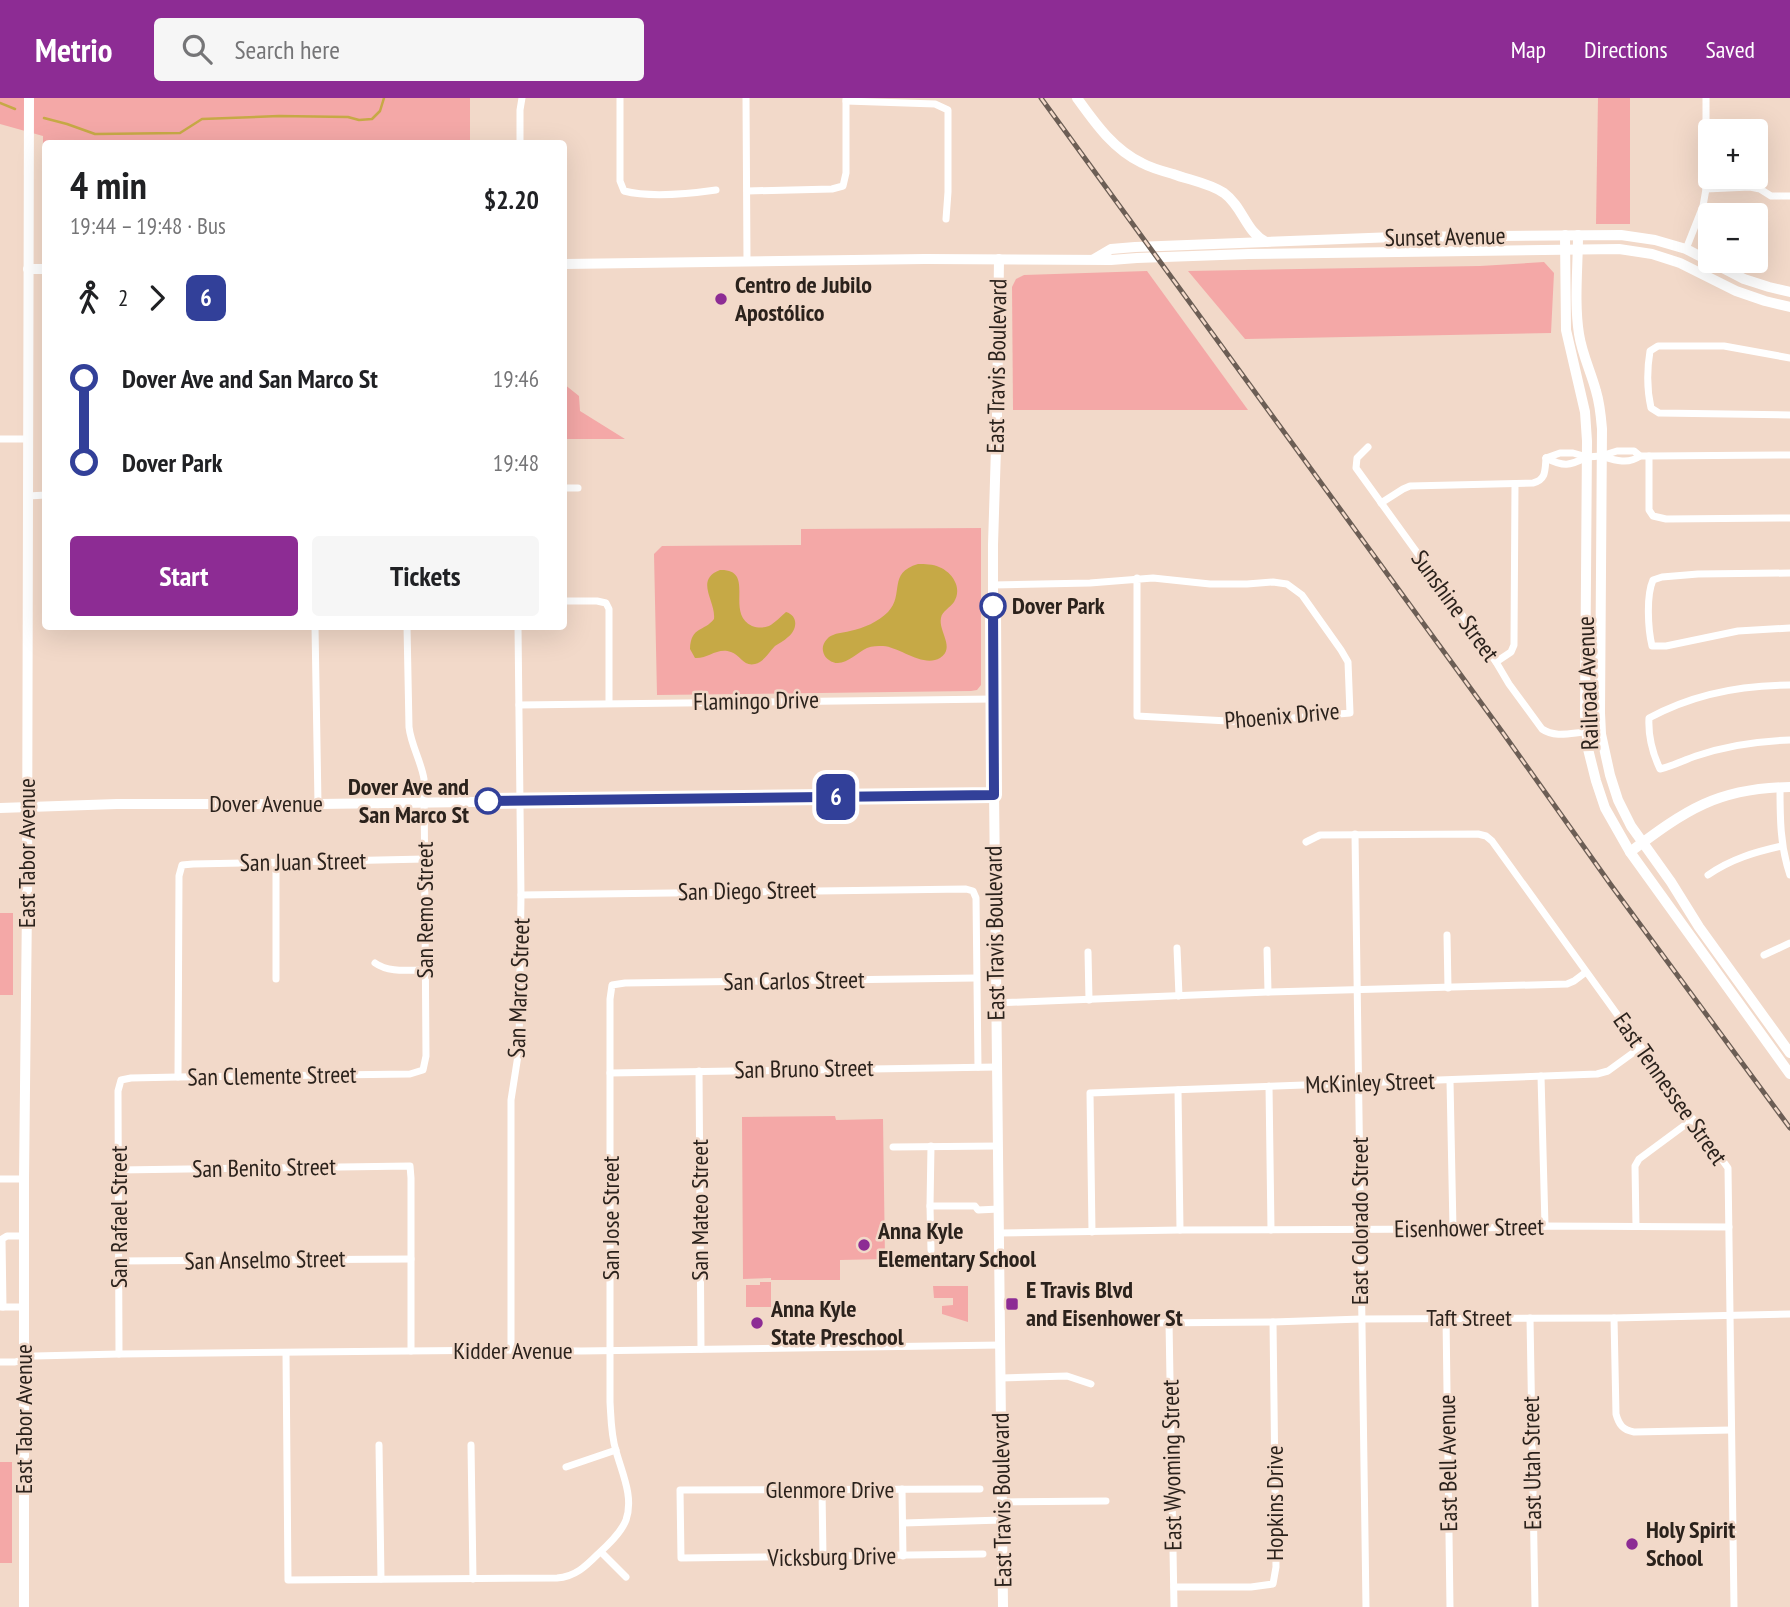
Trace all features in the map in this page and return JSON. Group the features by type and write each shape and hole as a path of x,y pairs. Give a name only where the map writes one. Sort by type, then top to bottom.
{"main road":[{"name":"East Tabor Avenue","path":"24,1607 29,98"},
{"path":"1077,98 1093,121 1123,152 1143,164 1224,194 1244,215 1253,232 1267,242"},
{"path":"1247,223 1249,249"},
{"name":"Railroad Avenue","path":"1565,235 1566,330 1585,412 1586,732 1591,765 1605,808 1630,852 1790,1074"},
{"name":"Railroad Avenue","path":"1578,235 1579,333 1600,410 1601,734 1610,775 1618,800 1642,843 1790,1053"},
{"name":"Sunset Avenue","path":"1249,249 1267,242 1395,237 1621,235 1655,240 1686,249 1744,279 1790,292"},
{"name":"Sunset Avenue","path":"567,264 1092,260 1249,249 1619,249 1652,254 1688,266 1736,291 1790,307"},
{"name":"East Travis Boulevard","path":"999,259 993,699 1003,1607"},
{"path":"28,270 42,270"},
{"path":"1630,852 1672,821 1711,800 1726,794 1785,787"},
{"name":"Dover Avenue","path":"0,808 117,804 425,803 994,795"}],"street":[{"path":"520,140 522,98"},
{"path":"620,98 621,181 624,191 635,194 716,190"},
{"path":"746,98 747,261"},
{"path":"1706,98 1706,119"},
{"path":"747,191 832,189 844,186 846,99 935,104 948,110 946,219"},
{"path":"1686,249 1703,206 1706,189"},
{"path":"1760,189 1771,196 1790,196"},
{"path":"1790,358 1724,346 1657,346 1650,351 1648,362 1649,400 1651,408 1659,413 1790,415"},
{"path":"0,439 28,439"},
{"name":"Sunshine Street","path":"1368,447 1357,458 1356,468 1542,729 1557,735 1586,732"},
{"path":"1546,458 1560,453 1601,456 1617,461 1634,461 1640,456 1790,455"},
{"path":"1649,456 1649,510 1653,516 1666,519 1790,517"},
{"path":"1546,458 1559,465 1572,465 1587,457"},
{"path":"1381,503 1410,486 1539,482 1545,475 1546,458"},
{"path":"1496,662 1511,652 1514,645 1515,484"},
{"path":"567,488 578,488"},
{"path":"28,496 42,495"},
{"path":"1790,573 1698,574 1653,580 1650,587 1649,634 1652,646 1666,646 1738,631 1790,628"},
{"name":"Phoenix Drive","path":"993,585 1090,583 1137,579 1153,578 1210,584 1287,584 1303,595 1348,662 1350,713 1247,722 1137,716 1137,579"},
{"path":"567,601 597,601 606,603 609,609 610,703"},
{"path":"315,630 318,804"},
{"name":"San Remo Street","path":"407,630 410,737 422,768 425,803 426,1056 423,1070"},
{"name":"San Marco Street","path":"511,1350 511,1100 519,1049 521,895 518,630"},
{"path":"1790,685 1751,686 1688,699 1649,718 1648,730 1653,754 1660,769 1739,744 1790,740"},
{"name":"Flamingo Drive","path":"519,705 993,699"},
{"path":"1785,787 1780,822 1782,846 1790,875"},
{"name":"East Colorado Street","path":"1355,834 1366,1607"},
{"name":"East Tennessee Street","path":"1306,842 1320,835 1486,836 1728,1168 1734,1607"},
{"path":"1708,875 1747,854 1782,846"},
{"name":"San Juan Street","path":"178,1077 179,876 182,865 425,859"},
{"path":"276,862 276,979"},
{"name":"San Diego Street","path":"521,895 972,891"},
{"name":"East Travis Boulevard","path":"972,891 976,898 978,1067"},
{"path":"1447,935 1448,988"},
{"path":"1764,956 1790,943"},
{"path":"1177,948 1179,996"},
{"path":"1267,950 1268,992"},
{"path":"1088,952 1089,999"},
{"path":"375,963 382,968 425,970"},
{"path":"996,1003 1567,984 1586,972"},
{"name":"San Carlos Street","path":"612,985 976,978"},
{"name":"San Jose Street","path":"286,1353 288,1580 566,1577 582,1569 601,1552 626,1520 628,1506 624,1474 611,1426 612,985"},
{"name":"McKinley Street","path":"1092,1231 1090,1093 1602,1074 1641,1047"},
{"name":"San Bruno Street","path":"610,1073 997,1067"},
{"name":"San Clemente Street","path":"121,1080 410,1074 423,1070"},
{"name":"San Mateo Street","path":"699,1071 701,1349"},
{"path":"1541,1076 1545,1226"},
{"name":"San Rafael Street","path":"119,1354 118,1091 121,1080"},
{"path":"1450,1080 1453,1229"},
{"path":"1269,1086 1271,1230"},
{"path":"1178,1090 1180,1230"},
{"path":"1636,1226 1635,1166 1639,1159 1693,1119"},
{"path":"931,1146 931,1250"},
{"path":"893,1147 998,1146"},
{"name":"San Benito Street","path":"119,1170 410,1167 411,1259"},
{"path":"0,1179 24,1179"},
{"path":"930,1206 999,1209"},
{"name":"Eisenhower Street","path":"999,1233 1545,1226 1729,1227"},
{"path":"24,1236 7,1236 2,1239 1,1307 24,1307"},
{"path":"411,1259 411,1351"},
{"name":"San Anselmo Street","path":"118,1261 411,1259"},
{"name":"Taft Street","path":"1148,1323 1790,1314"},
{"name":"East Bell Avenue","path":"1446,1318 1450,1607"},
{"name":"East Utah Street","path":"1530,1318 1535,1607"},
{"path":"1615,1318 1616,1414 1622,1427 1634,1432 1731,1430"},
{"name":"East Wyoming Street","path":"1169,1322 1174,1607"},
{"name":"Hopkins Drive","path":"1174,1587 1251,1587 1273,1584 1276,1567 1273,1322"},
{"name":"Kidder Avenue","path":"0,1362 15,1362 38,1356 119,1354 1001,1345"},
{"path":"1001,1378 1067,1376 1091,1384"},
{"path":"379,1445 382,1579"},
{"path":"471,1445 473,1579"},
{"path":"566,1467 616,1450"},
{"path":"902,1489 903,1556"},
{"name":"Glenmore Drive","path":"681,1558 680,1490 980,1489"},
{"path":"822,1490 823,1557"},
{"path":"1002,1503 1106,1501"},
{"path":"903,1523 1002,1520"},
{"path":"601,1552 625,1577"},
{"name":"Vicksburg Drive","path":"681,1558 983,1555"}],"shaded area":[{"path":"0,98 470,98 470,140 43,140 43,136 0,124"},
{"path":"1598,98 1630,98 1630,224 1596,224"},
{"path":"1544,262 1554,273 1551,333 1245,339 1188,271 1480,266"},
{"path":"1147,271 1248,410 1013,410 1012,287 1016,279 1024,275"},
{"path":"567,386 579,396 580,411 625,439 567,439"},
{"name":"Dover Park","path":"981,528 981,685 977,690 657,695 654,554 662,546 801,545 801,529"},
{"path":"918,564 944,569 957,586 954,602 941,618 947,644 945,654 940,658 926,660 890,647 873,646 844,662 834,663 827,658 823,647 829,637 866,626 884,616 896,598 899,578 909,568"},
{"path":"720,570 737,576 740,612 744,620 752,626 769,626 786,612 795,620 791,634 758,663 748,664 726,651 695,658 690,649 695,633 714,619 707,585 712,574"},
{"path":"0,913 13,913 13,995 0,995"},
{"path":"835,1116 836,1120 883,1119 885,1259 840,1260 840,1280 743,1279 742,1117"},
{"path":"760,1282 771,1282 771,1307 746,1307 746,1285 760,1285"},
{"path":"933,1286 968,1286 968,1322 942,1314 942,1306 953,1305 953,1298 934,1298"},
{"path":"0,1462 12,1462 12,1563 0,1563"}],"waterway":[{"path":"44,118 95,134 180,133 202,119 279,116 372,119 380,111 384,98"},
{"path":"0,103 15,109"}],"railway":[{"path":"1041,98 1790,1128"}],"bus line":[{"name":"6","path":"488,801 994,795 993,606"}],"place":[{"name":"Centro de Jubilo Apostólico","path":"721,299"},
{"name":"Dover Park","path":"993,606"},
{"name":"Dover Ave and San Marco St","path":"488,801"},
{"name":"Anna Kyle Elementary School","path":"864,1245"},
{"name":"E Travis Blvd and Eisenhower St","path":"1012,1304"},
{"name":"Anna Kyle State Preschool","path":"757,1323"},
{"name":"Holy Spirit School","path":"1632,1544"}]}
